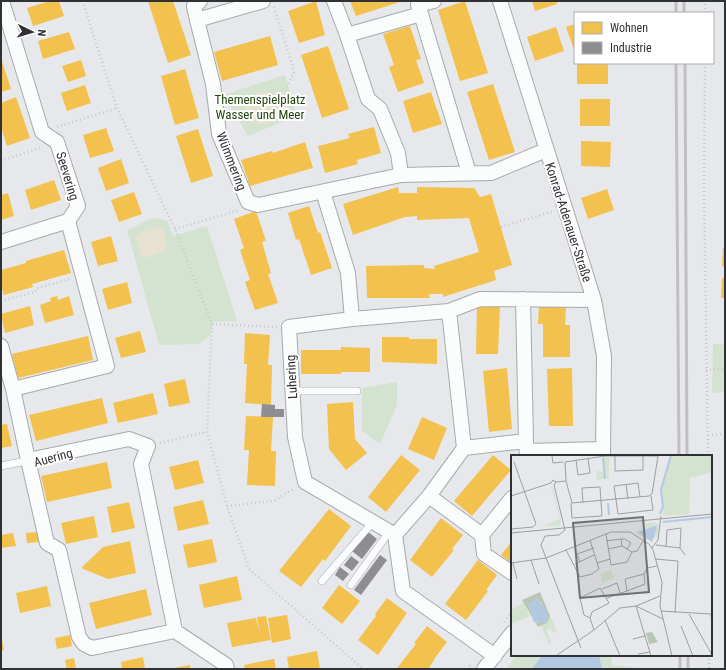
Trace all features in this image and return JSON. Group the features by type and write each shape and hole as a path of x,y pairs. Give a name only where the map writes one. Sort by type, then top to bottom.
{"street":[{"path":"2,1 42,132"},
{"name":"Wümmering","path":"200,1 194,6 213,84 219,134 248,202 258,205"},
{"path":"197,20 228,6 264,1"},
{"path":"334,1 368,99 380,109 398,153 401,175"},
{"path":"434,1 418,5 469,173"},
{"name":"Konrad-Adenauer-Straße","path":"500,1 594,300 604,356 603,453 526,450"},
{"path":"347,36 421,14"},
{"name":"Seevering","path":"1,242 68,221 78,206 57,142 42,132"},
{"path":"258,205 401,175 491,173 546,150"},
{"path":"323,192 348,273 352,319"},
{"path":"13,389 107,366 68,221"},
{"path":"289,327 352,319 449,311 480,299 594,300"},
{"path":"464,448 526,450 523,299"},
{"path":"392,534 429,496 464,448 449,311"},
{"name":"Luhering","path":"289,327 294,437 305,482"},
{"path":"1,346 13,389 24,461"},
{"name":"Auering","path":"148,446 129,439 24,461 47,543 59,550 79,637 84,644 92,648 175,631"},
{"path":"148,446 141,464 175,631 226,665 227,669"},
{"path":"305,482 392,534"},
{"path":"429,496 482,535"},
{"path":"511,499 482,535 484,554 511,572"},
{"path":"392,534 402,591 495,656"},
{"path":"484,669 511,634"}],"lane":[{"path":"292,391 357,391"},
{"path":"1,466 24,461"},
{"path":"322,581 372,523"},
{"path":"351,585 392,534"}],"path":[{"path":"83,1 117,108 175,229 212,324 207,432 227,506 249,569 363,669"},
{"path":"272,1 294,73 286,87"},
{"path":"705,1 705,12"},
{"path":"705,64 704,189 708,455"},
{"path":"42,132 117,108"},
{"path":"1,161 57,142"},
{"path":"552,204 556,218"},
{"path":"175,229 258,205"},
{"path":"501,227 554,211"},
{"path":"1,301 35,292 37,288 83,276"},
{"path":"212,324 289,327"},
{"path":"706,370 725,369"},
{"path":"148,446 207,432"},
{"path":"708,435 725,434"},
{"path":"227,506 274,501 305,482"},
{"path":"709,656 709,669"}],"green space":[{"name":"Themenspielplatz Wasser und Meer","path":"285,75 296,116 248,136 230,105 226,94"},
{"path":"153,218 167,220 173,236 207,226 237,321 213,322 210,335 200,344 159,345 127,230"},
{"path":"713,344 725,344 725,392 712,393"},
{"path":"397,382 397,405 380,444 362,431 362,388"},
{"path":"516,656 541,656 532,669 506,669"},
{"path":"599,656 611,656 612,665 651,669 602,669"}],"sand":[{"path":"283,90 291,113 280,112 272,122 264,124 255,122 248,118 244,111 244,106 249,103 248,98 262,92 268,92 275,96"},
{"path":"156,227 163,229 166,250 150,257 141,257 135,236 147,229"}],"water":[{"path":"541,656 599,656 602,669 532,669"}],"building: Wohnen":[{"path":"50,1 59,1 64,16 33,26 27,8"},
{"path":"148,1 173,1 191,55 168,63"},
{"path":"316,1 325,35 299,43 288,11"},
{"path":"350,1 403,1 356,16"},
{"path":"465,1 488,73 460,81 438,10"},
{"path":"532,1 557,1 557,4 535,11"},
{"path":"574,24 574,50 566,27"},
{"path":"410,26 421,59 416,60 424,83 398,92 389,67 394,65 383,34"},
{"path":"556,27 564,51 535,61 527,37"},
{"path":"69,32 75,49 43,59 38,41"},
{"path":"270,36 278,65 222,81 214,52"},
{"path":"328,46 349,109 322,118 301,55"},
{"path":"1,58 11,89 1,92"},
{"path":"81,60 86,76 68,82 62,66"},
{"path":"577,64 608,64 608,84 577,84"},
{"path":"185,69 199,118 175,125 161,76"},
{"path":"493,84 515,152 489,160 467,92"},
{"path":"85,85 91,103 67,111 61,93"},
{"path":"431,92 442,124 413,133 403,101"},
{"path":"16,97 30,138 7,146 1,127 1,103"},
{"path":"580,99 610,99 610,126 580,126"},
{"path":"374,127 381,153 357,160 358,164 325,173 318,146 350,138 348,134"},
{"path":"106,128 114,151 90,158 83,135"},
{"path":"198,129 213,176 191,183 176,136"},
{"path":"581,141 611,142 610,167 581,166"},
{"path":"305,142 313,168 250,186 241,160 272,151 273,153"},
{"path":"121,159 129,183 106,191 98,168"},
{"path":"54,180 61,200 31,210 25,190"},
{"path":"398,187 399,193 417,193 417,187 474,188 480,197 491,194 512,265 494,271 496,280 443,297 443,294 429,294 430,298 367,298 366,266 424,265 424,268 435,269 434,266 479,252 469,218 417,220 417,216 405,217 353,235 343,204"},
{"path":"607,189 614,210 588,219 581,198"},
{"path":"134,192 142,214 119,222 111,200"},
{"path":"8,193 14,216 1,220 1,195"},
{"path":"309,206 318,233 320,232 332,268 311,275 299,239 296,240 288,213"},
{"path":"256,211 266,241 262,242 271,273 268,274 278,303 255,310 245,282 250,280 240,250 244,248 234,219"},
{"path":"111,236 118,261 98,266 91,242"},
{"path":"723,248 725,248 725,267 722,266"},
{"path":"64,250 71,273 32,284 33,287 4,295 1,286 1,270"},
{"path":"722,278 725,278 725,298 721,298"},
{"path":"127,282 132,303 108,310 102,289"},
{"path":"57,296 58,300 69,296 74,315 45,323 40,305 51,301 50,298"},
{"path":"477,305 500,305 498,354 476,354"},
{"path":"539,305 566,306 565,325 570,325 570,357 543,357 543,324 538,324"},
{"path":"30,306 34,325 5,333 1,314"},
{"path":"140,331 146,352 121,358 115,338"},
{"path":"245,333 270,335 268,365 272,365 271,405 245,403 247,364 244,364"},
{"path":"88,336 93,360 18,378 12,354"},
{"path":"382,337 437,339 437,364 382,362"},
{"path":"341,347 370,348 370,372 301,374 301,350 341,350"},
{"path":"507,368 512,429 489,432 483,371"},
{"path":"572,368 573,426 549,426 547,369"},
{"path":"185,379 190,403 169,407 164,384"},
{"path":"153,393 158,414 118,423 113,403"},
{"path":"102,398 108,423 36,441 29,415"},
{"path":"353,402 355,439 367,453 346,470 329,449 327,404"},
{"path":"246,416 273,417 271,451 276,451 275,486 247,485 249,450 244,450"},
{"path":"422,417 447,428 434,460 408,449"},
{"path":"7,424 12,446 1,448 1,425"},
{"path":"401,455 420,470 386,512 368,497"},
{"path":"493,455 511,470 472,516 454,501"},
{"path":"198,460 204,483 175,490 169,467"},
{"path":"107,462 112,488 47,502 41,476"},
{"path":"203,500 209,524 178,531 173,507"},
{"path":"129,502 135,528 112,533 107,507"},
{"path":"329,509 351,526 325,561 323,559 301,587 279,571"},
{"path":"94,516 98,537 66,544 61,523"},
{"path":"441,518 463,535 452,549 454,550 432,577 410,560"},
{"path":"38,532 39,542 27,543 26,533"},
{"path":"13,533 16,546 1,548 1,535"},
{"path":"212,539 217,562 188,568 183,545"},
{"path":"130,541 136,573 108,579 81,568 103,547"},
{"path":"511,542 511,562 501,555"},
{"path":"478,560 497,575 486,590 488,591 466,620 445,604"},
{"path":"237,576 242,600 204,608 199,585"},
{"path":"339,585 360,601 342,624 322,608"},
{"path":"47,586 51,606 20,613 16,593"},
{"path":"146,589 152,615 96,629 89,603"},
{"path":"387,598 407,613 378,655 358,640"},
{"path":"287,615 291,639 272,643 268,618"},
{"path":"266,616 271,640 232,647 227,623 256,618 260,634 257,617"},
{"path":"427,626 447,642 428,669 398,669 397,668 416,644 414,643"},
{"path":"1,635 4,650 1,651"},
{"path":"70,635 72,646 57,649 55,638"},
{"path":"317,651 320,669 289,669 287,657"},
{"path":"143,657 145,669 122,669 121,662"},
{"path":"74,658 76,669 67,669 65,660"},
{"path":"274,659 276,669 245,669 244,665"},
{"path":"190,665 191,669 174,668"}],"building: Industrie":[{"path":"262,404 275,405 275,409 284,409 284,417 261,417"},
{"path":"367,531 377,539 362,559 352,551"},
{"path":"380,555 387,560 361,595 354,590"},
{"path":"351,556 359,562 352,571 344,565"},
{"path":"340,567 349,574 343,581 335,575"}],"railway":[{"path":"676,1 676,12"},
{"path":"684,1 684,12"},
{"path":"676,64 679,455"},
{"path":"685,64 687,455"},
{"path":"680,656 680,669"},
{"path":"688,656 688,669"}]}
